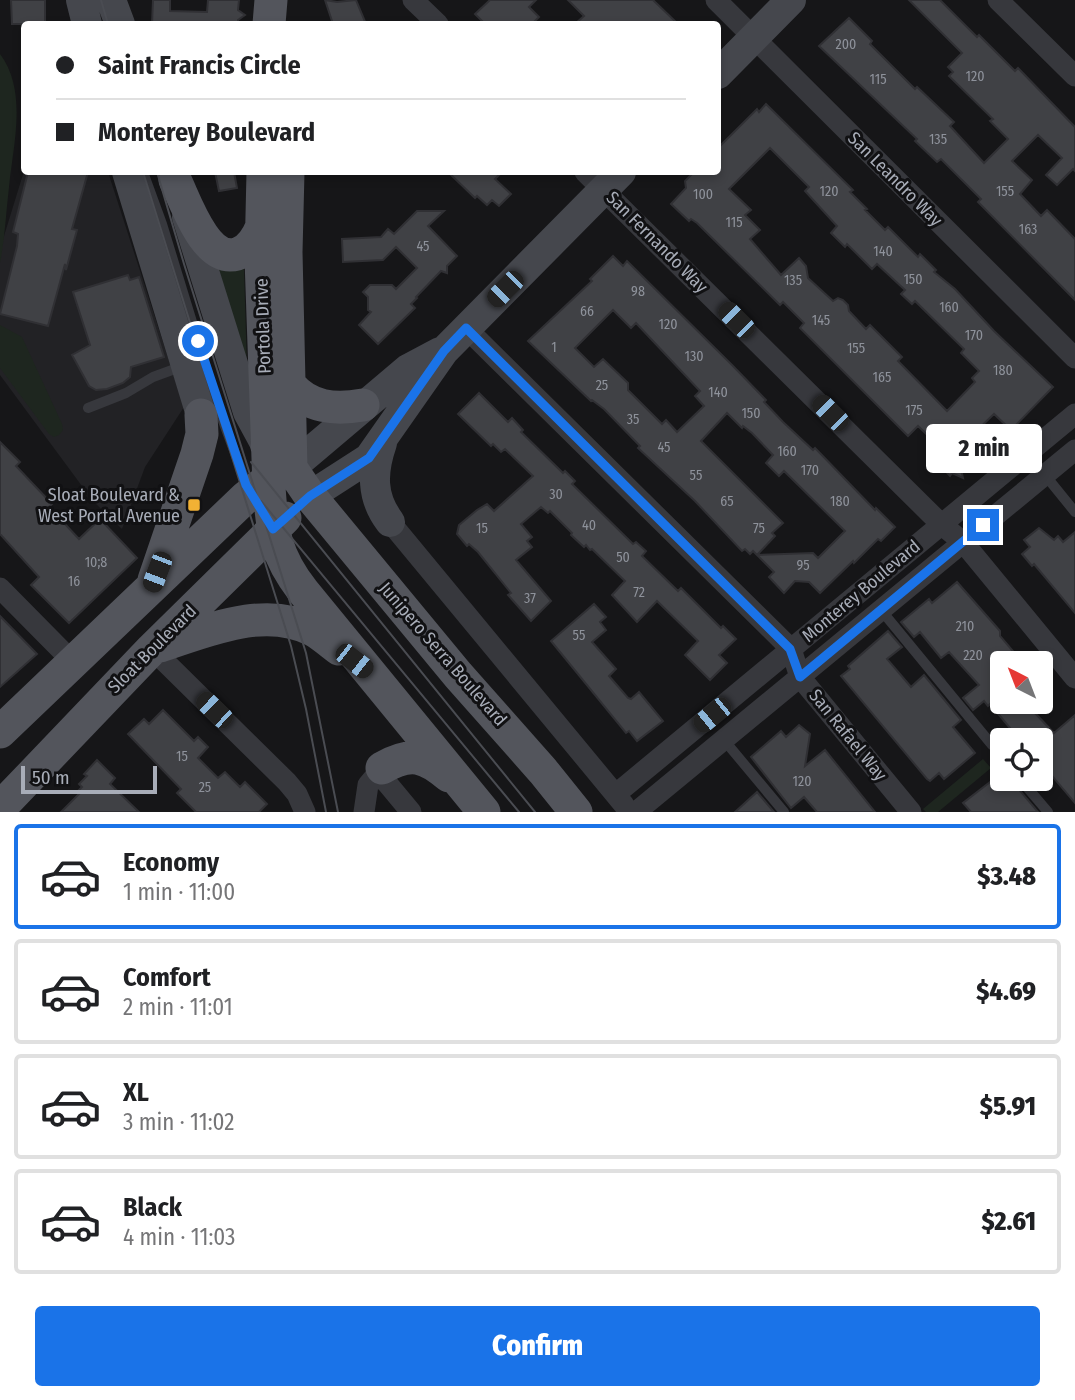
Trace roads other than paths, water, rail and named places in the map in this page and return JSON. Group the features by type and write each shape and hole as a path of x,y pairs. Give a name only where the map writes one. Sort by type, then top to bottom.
{"main road":[{"path":"81,0 86,21"},
{"path":"111,0 119,21"},
{"path":"269,21 271,0"},
{"path":"291,21 292,0"},
{"path":"721,71 791,0"},
{"path":"128,175 201,415 202,434 197,454 150,588"},
{"name":"Portola Drive","path":"263,175 266,490"},
{"name":"Portola Drive","path":"266,490 290,385 286,242 288,175"},
{"path":"173,176 248,412 279,552 288,571 476,802"},
{"path":"173,176 202,236 215,250 232,255 244,251 255,240 262,226"},
{"path":"310,496 363,464 388,433 444,351 603,177"},
{"path":"266,490 408,369 444,351"},
{"path":"290,385 303,397 324,407 340,408 368,401 390,405 393,410 388,433 374,472 374,489 379,506 390,522"},
{"name":"Sloat Boulevard","path":"8,807 152,649 266,490"},
{"name":"Sloat Boulevard","path":"0,732 150,588 266,490 310,496"},
{"name":"Junipero Serra Boulevard","path":"266,490 310,496 449,665 576,812"},
{"path":"152,649 230,623 246,620 284,622 313,630 371,675"},
{"path":"380,770 407,757 421,758 436,765 476,802"}],"street":[{"path":"413,0 435,21"},
{"name":"San Leandro Way","path":"716,0 1075,358"},
{"path":"998,0 1075,76"},
{"name":"San Fernando Way","path":"603,177 942,525 963,542 1075,678"},
{"name":"San Rafael Way","path":"466,328 790,649 800,677 911,812"},
{"name":"Monterey Boulevard","path":"616,794 1075,414"},
{"name":"Monterey Boulevard","path":"636,812 1075,450"},
{"path":"390,522 630,812"},
{"path":"0,588 74,662"},
{"path":"152,649 287,782 297,794 305,812"},
{"path":"364,812 366,791 380,770 411,812"}],"lane":[{"path":"144,175 162,223 219,410 266,490"},
{"path":"88,408 185,365"},
{"path":"1045,475 1075,512"},
{"path":"881,610 990,743"},
{"path":"724,740 784,812"},
{"path":"1030,791 1048,812"}],"tram line":[{"path":"101,0 107,21"},
{"path":"144,175 291,646 326,812"},
{"path":"158,175 306,653 338,812"},
{"path":"251,462 535,812"},
{"path":"261,501 519,812"}],"place":[{"name":"Sloat Boulevard & West Portal Avenue","path":"194,505"}]}
